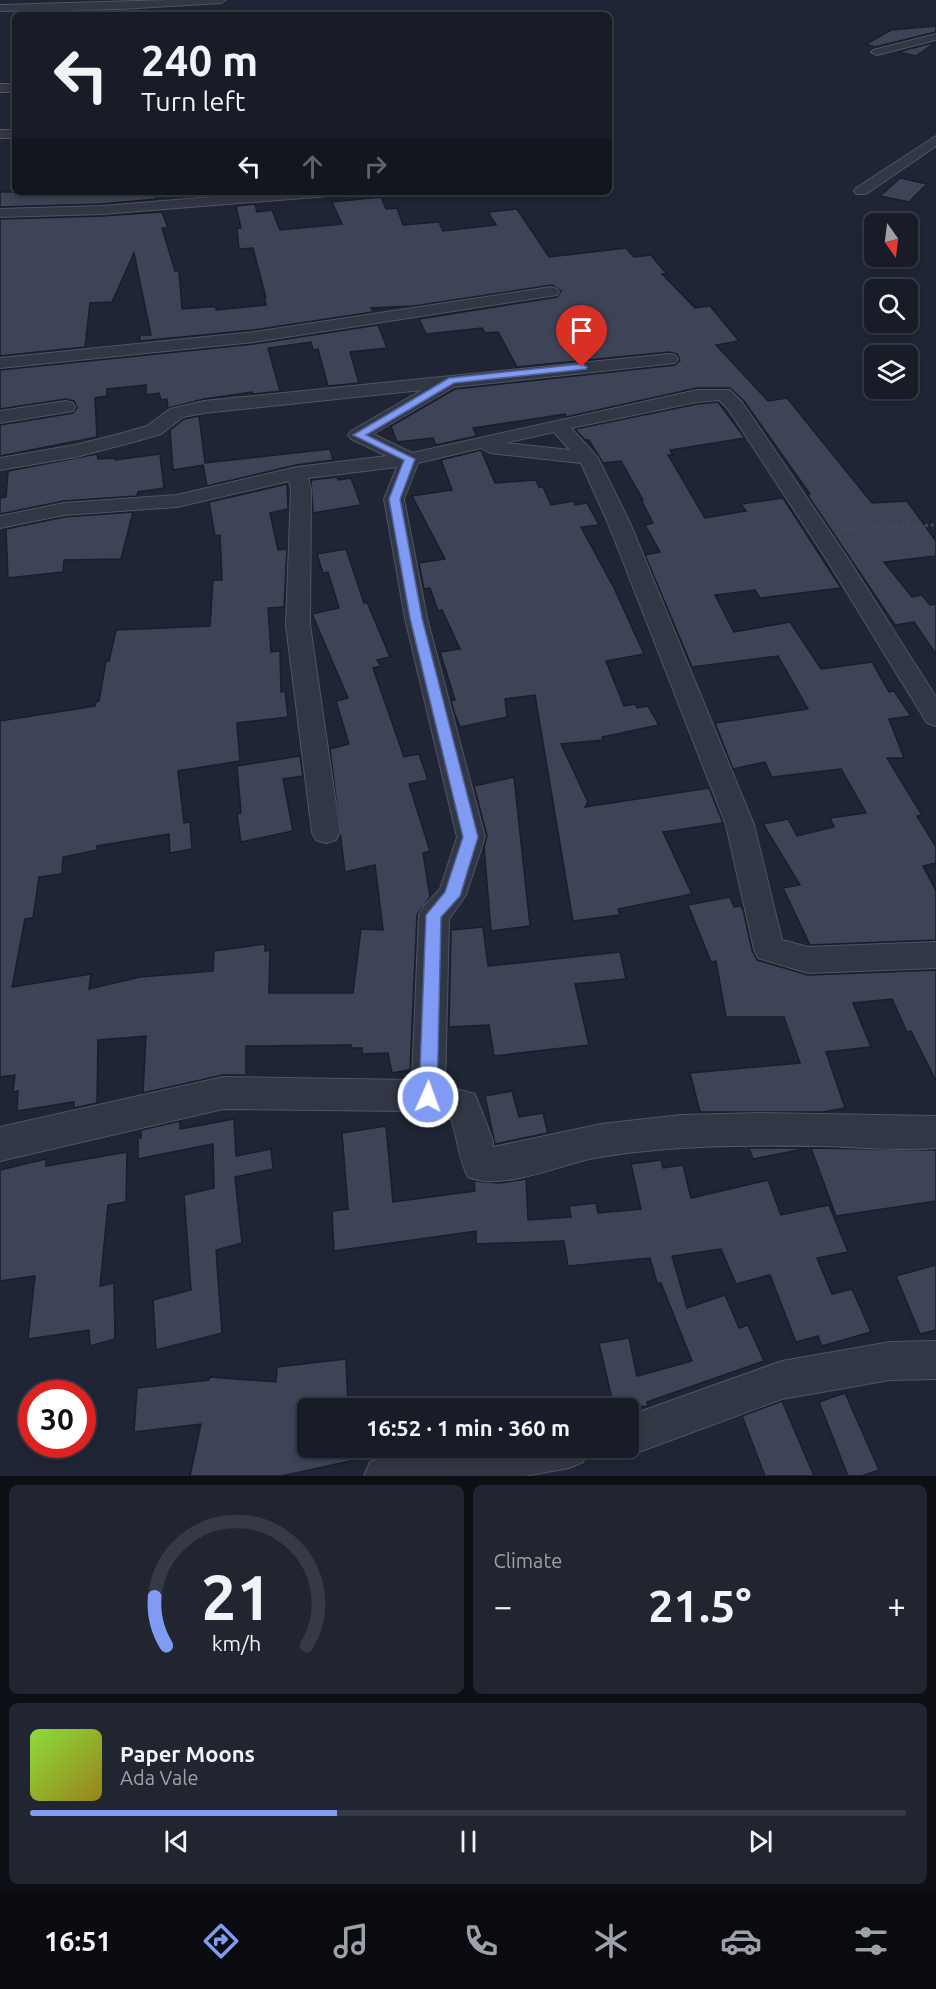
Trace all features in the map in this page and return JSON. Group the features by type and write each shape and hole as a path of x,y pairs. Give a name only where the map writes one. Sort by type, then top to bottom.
{"street":[{"path":"0,8 120,6 221,0"},
{"path":"877,52 936,37"},
{"path":"861,191 936,140"},
{"path":"0,213 102,210 291,195"},
{"path":"0,363 254,337 551,292"},
{"path":"0,464 76,452 130,437 154,430 177,413 204,406 669,358"},
{"path":"410,459 358,435 452,380"},
{"path":"0,522 64,509 177,501 297,473 410,459 697,396 724,394 735,406 817,530 936,717"},
{"path":"0,417 66,407"},
{"path":"558,425 588,458 619,523 740,825 769,950 807,960 936,955"},
{"path":"471,445 588,458"},
{"path":"410,459 394,499 416,618 471,837 452,896 434,915 428,1097"},
{"path":"297,473 301,490 298,625 326,832"},
{"path":"0,1143 223,1093 428,1097 463,1105 476,1141 475,1155 480,1165 526,1161 599,1140 717,1128 921,1134 936,1132"},
{"path":"639,1432 782,1380 890,1361 936,1360"},
{"path":"384,1476 416,1468 512,1458"}],"path":[{"path":"817,530 936,525"}],"building":[{"path":"936,26 936,32 875,47 866,44 891,30"},
{"path":"936,42 916,56 898,52"},
{"path":"900,178 927,184 909,202 880,196"},
{"path":"0,192 12,192 12,195 155,195 157,199 102,204 0,207"},
{"path":"381,197 386,209 397,208 403,225 439,222 443,231 496,225 488,212 517,209 549,257 626,248 634,257 651,255 666,273 662,274 695,308 710,306 739,341 716,345 768,401 787,398 872,503 907,501 936,541 936,556 884,562 912,597 922,595 930,605 936,604 936,654 914,622 895,625 807,494 810,494 744,401 730,388 697,388 566,417 565,414 473,428 477,436 436,445 433,438 397,442 391,426 455,389 675,365 680,360 677,354 669,352 517,367 498,332 485,333 482,328 426,334 419,319 557,297 561,291 552,285 414,306 371,308 373,312 254,330 140,341 140,335 151,335 134,253 112,302 90,303 85,347 0,356 0,219 162,212 168,228 162,228 175,271 179,271 182,309 216,307 216,310 266,305 253,248 239,249 237,228 241,228 236,206 255,204 257,212 272,210 280,230 342,224 332,202"},
{"path":"378,325 387,348 350,352 359,383 328,386 318,349 313,350 311,342 268,348 280,391 253,394 252,392 204,399 168,408 167,399 161,400 159,393 146,395 146,385 107,389 107,396 95,398 97,437 0,456 0,425 73,413 77,408 74,401 66,399 0,409 0,370 254,344"},
{"path":"718,402 745,438 670,450 673,455 668,455 705,518 746,511 741,504 783,498 841,588 760,598 755,590 715,595 734,632 790,622 821,669 872,662 889,692 894,691 911,716 889,719 904,758 887,758 922,815 917,816 936,847 936,863 923,866 936,891 936,940 810,945 783,888 800,885 763,824 788,819 797,836 834,827 830,818 866,813 841,769 772,777 765,762 733,769 715,723 808,709 778,656 692,667 645,555 660,552 645,525 653,523 641,500 643,500 621,461 603,463 589,440 585,440 575,429 697,404"},
{"path":"199,416 205,463 330,449 333,460 296,465 207,486 203,465 173,470 170,430 184,419"},
{"path":"481,450 495,483 536,480 539,487 543,487 551,505 574,501 575,505 587,503 599,525 581,527 614,588 644,654 606,661 624,706 635,704 637,708 648,706 659,725 602,737 603,740 561,744 588,802 585,807 709,788 723,823 663,832 692,894 618,909 620,915 573,921 535,695 505,699 507,717 460,727 451,700 455,700 440,652 460,649 442,610 438,611 430,588 424,589 419,563 445,559 412,496 452,490 441,460"},
{"path":"97,454 98,459 115,458 115,460 160,454 164,488 138,492 137,496 64,501 0,514 0,498 6,497 8,471"},
{"path":"337,477 338,480 351,478 361,505 313,513 311,480"},
{"path":"287,484 288,509 270,513 278,550 287,549 284,607 268,608 271,652 280,651 281,692 285,691 288,717 237,723 240,761 178,771 184,823 190,822 192,849 170,853 169,834 97,846 97,850 63,857 62,874 39,877 33,918 25,919 12,987 91,974 89,989 140,977 213,971 214,951 265,944 265,951 270,950 269,993 353,993 361,929 383,930 375,865 345,872 330,749 349,744 336,701 348,698 312,614 339,608 328,572 323,573 317,554 346,549 364,603 367,602 390,657 377,660 381,666 373,668 404,757 419,754 428,780 409,784 430,851 423,853 430,897 417,915 410,1070 392,1073 388,1053 362,1054 362,1048 351,1048 351,1045 246,1046 246,1075 223,1075 143,1093 146,1036 98,1040 97,1103 74,1108 74,1102 17,1111 18,1091 13,1092 15,1075 0,1077 0,721 95,706 99,701 106,661 109,661 116,630 210,626 213,580 222,580 220,535 215,536 209,502"},
{"path":"133,512 121,559 64,560 63,572 8,578 6,529 64,517"},
{"path":"300,756 303,776 283,779 293,831 241,842 237,814 241,813 237,766"},
{"path":"514,777 530,926 491,931 484,847 487,836 474,786"},
{"path":"730,897 734,907 741,906 743,910 752,950 757,960 808,975 936,970 936,1081 911,1031 907,1032 892,999 853,1003 871,1047 826,1052 845,1108 823,1112 700,1112 690,1073 800,1063 784,1017 726,1017 716,961 711,962 688,905"},
{"path":"483,927 488,966 620,952 626,979 575,984 589,1045 494,1056 489,1025 449,1027 451,930"},
{"path":"512,1091 519,1117 543,1113 548,1133 495,1144 485,1096"},
{"path":"234,1119 236,1156 271,1149 273,1169 235,1177 242,1243 216,1250 222,1333 156,1350 153,1300 191,1290 184,1195 214,1188 213,1144 138,1159 138,1138 141,1138 141,1130 180,1121 180,1129"},
{"path":"386,1126 393,1202 475,1191 474,1181 499,1183 526,1179 528,1220 571,1217 569,1206 596,1203 598,1213 641,1209 631,1164 661,1160 663,1168 683,1165 691,1198 768,1180 781,1215 829,1205 848,1252 817,1258 832,1294 852,1289 871,1332 822,1346 818,1336 796,1342 770,1275 736,1284 721,1249 672,1256 687,1308 725,1295 739,1328 748,1325 764,1361 647,1402 648,1406 639,1407 639,1398 612,1398 599,1343 629,1338 637,1376 692,1361 661,1283 657,1283 650,1258 568,1266 564,1241 476,1244 476,1231 334,1251 332,1211 348,1209 342,1133"},
{"path":"749,1148 808,1148 753,1159"},
{"path":"811,1148 936,1150 936,1201 836,1216"},
{"path":"127,1152 126,1202 108,1205 100,1286 114,1283 115,1339 90,1346 89,1330 28,1339 35,1276 0,1281 0,1170 46,1159 46,1166"},
{"path":"936,1265 936,1330 920,1334 896,1276"},
{"path":"346,1359 348,1398 297,1398 297,1458 364,1458 282,1476 190,1476 201,1424 134,1432 137,1388 209,1380 210,1377 276,1382 277,1367"},
{"path":"845,1393 879,1470 862,1476 848,1476 819,1402"},
{"path":"782,1401 814,1476 765,1476 742,1416"}],"route":[{"path":"428,1097 434,915 452,896 471,837 416,618 394,499 410,459 358,435 452,380 582,367"}]}
